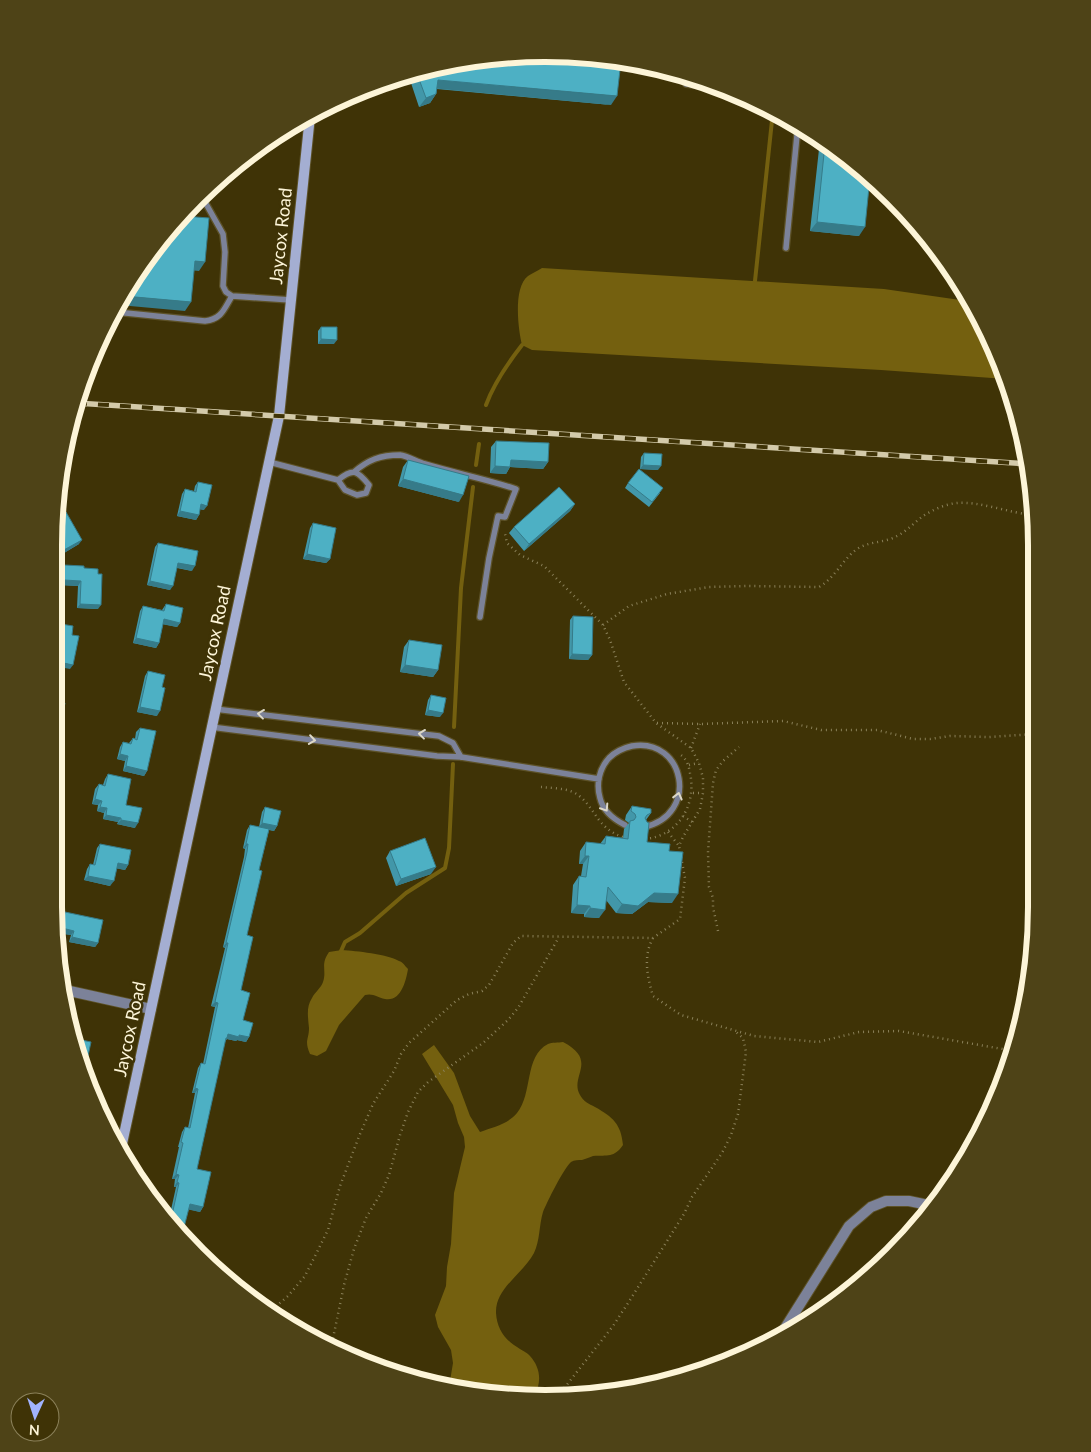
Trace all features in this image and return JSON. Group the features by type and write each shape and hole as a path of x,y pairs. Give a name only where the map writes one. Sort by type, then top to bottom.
{"street":[{"name":"Jaycox Road","path":"123,1140 279,416 309,124"},
{"path":"70,991 151,1009"},
{"path":"787,1325 850,1226 872,1207 886,1201 908,1200 926,1204"}],"lane":[{"path":"786,248 797,133"},
{"path":"205,203 223,234 223,286 226,292 232,296 291,300"},
{"path":"122,313 205,321 213,320 220,317 232,296"},
{"path":"354,472 366,462 383,456 402,455 424,464 516,488 506,517 498,516 480,617"},
{"path":"270,462 338,480 346,490 357,495 366,493 369,485 360,474 354,472 347,473 338,480"},
{"path":"215,709 439,736 452,743 461,757"},
{"path":"211,727 365,748 461,757 599,779"},
{"path":"625,825 611,816 602,804 598,790 599,779 603,767 620,750 627,747 647,746 659,751 668,758 676,768 680,787 678,799 666,818 656,824 644,827"}],"path":[{"path":"603,625 629,606 666,594 709,587 819,587 826,583 858,549 897,536 926,514 942,506 957,503 1027,514"},
{"path":"502,526 507,543 520,555 544,566 603,625 624,682 656,723 692,748 699,763 703,778 700,809 683,837 680,846 685,878 680,919 653,938 648,947 647,974 653,996 681,1015 754,1036 818,1042 859,1032 898,1031 1007,1050"},
{"path":"656,723 700,724 782,721 822,730 877,730 913,739 950,736 989,737 1028,734"},
{"path":"692,748 700,724"},
{"path":"718,931 713,898 709,887 708,852 713,783 716,770 739,747"},
{"path":"689,765 699,763"},
{"path":"541,787 571,792 582,798 602,825 612,833 627,838"},
{"path":"692,793 703,793"},
{"path":"683,816 692,822"},
{"path":"668,832 680,846"},
{"path":"275,1307 306,1276 328,1230 340,1186 373,1104 409,1043 457,1000 469,994 482,991 489,985 513,943 521,936 653,938"},
{"path":"333,1341 344,1284 354,1249 366,1218 389,1175 408,1112 418,1092 428,1082 483,1043 508,1020 518,1008 559,937"},
{"path":"563,1389 630,1300 731,1136 738,1114 746,1052 743,1038 734,1030"}],"shaded area":[{"path":"542,268 884,289 962,300 979,332 999,378 532,350 522,345 518,319 520,289 523,281"},
{"path":"342,950 387,956 404,964 408,969 407,974 402,990 395,997 385,999 373,995 365,995 339,1025 326,1051 317,1056 310,1054 307,1046 309,1005 323,982 324,964 329,952"},
{"path":"563,1042 574,1049 579,1056 581,1062 578,1081 580,1095 586,1102 607,1114 615,1122 618,1126 623,1145 614,1154 593,1156 571,1162 568,1165 543,1212 534,1253 505,1289 497,1304 496,1313 500,1330 510,1342 529,1355 538,1369 539,1384 537,1389 482,1385 450,1380 453,1363 451,1350 438,1327 435,1315 446,1286 454,1193 465,1147 464,1137 453,1105 422,1054 434,1045 454,1073 470,1116 480,1132 505,1123 517,1113 525,1096 535,1057 540,1050 551,1043"}],"building":[{"path":"546,62 620,69 617,96 438,80 436,94 426,98 419,79 482,67"},
{"path":"824,151 869,187 865,227 817,222"},
{"path":"192,217 209,218 205,262 195,261 191,302 132,297 162,251"},
{"path":"321,327 337,327 337,340 321,339"},
{"path":"496,441 549,443 548,462 511,460 510,467 495,466"},
{"path":"644,453 662,454 661,466 643,465"},
{"path":"408,460 469,476 463,495 403,479"},
{"path":"639,469 663,488 652,502 628,483"},
{"path":"198,482 212,485 207,506 201,504 199,515 180,511 185,489 196,492"},
{"path":"559,487 575,504 529,544 514,527"},
{"path":"66,512 82,540 62,551 62,546 64,513"},
{"path":"313,523 336,528 330,559 307,554"},
{"path":"158,543 198,551 195,566 178,563 173,586 150,581"},
{"path":"64,565 98,569 98,574 102,574 101,605 80,604 81,581 64,580"},
{"path":"166,604 183,608 180,623 164,619 159,643 136,638 143,606 164,611"},
{"path":"573,616 593,617 592,655 572,654"},
{"path":"62,624 73,626 72,635 79,636 73,665 62,663"},
{"path":"409,640 442,645 438,670 405,665"},
{"path":"148,671 165,675 162,687 165,688 160,711 140,707"},
{"path":"431,695 446,698 443,713 428,710"},
{"path":"62,702 65,703 62,716"},
{"path":"140,728 156,731 147,771 126,766 128,756 120,754 123,742 131,744 133,738 137,740"},
{"path":"108,774 131,779 126,805 142,808 138,823 106,815 107,808 100,807 102,801 95,799 99,784 105,786"},
{"path":"632,806 651,809 651,813 645,818 649,823 647,842 670,844 669,851 683,852 678,894 654,893 638,906 622,904 608,887 605,910 577,905 579,876 586,877 589,856 585,856 586,842 605,844 606,836 628,839 630,821 636,817 631,811"},
{"path":"265,807 281,811 277,826 262,823"},
{"path":"250,825 269,829 259,870 262,871 247,935 253,937 241,990 250,993 243,1020 253,1023 249,1037 228,1034 226,1038 197,1169 211,1172 203,1207 190,1204 184,1227 172,1213 179,1183 177,1182 179,1175 176,1174 183,1143 181,1142 185,1127 190,1128 198,1089 195,1088 201,1063 205,1064 218,1003 215,1002 228,943 226,943 247,852 248,844 246,844"},
{"path":"425,838 436,867 401,879 390,851"},
{"path":"100,844 131,850 128,865 118,863 114,881 88,876 90,864 95,865"},
{"path":"65,912 103,920 98,943 72,937 74,931 63,928"},
{"path":"81,1040 91,1042 87,1059"}],"waterway":[{"path":"755,281 772,119"},
{"path":"486,405 502,373 522,345"},
{"path":"476,465 479,444"},
{"path":"454,727 461,588 473,487"},
{"path":"341,951 345,942 360,933 406,893 445,868 449,848 453,764"}],"railway":[{"path":"84,404 1021,464"}]}
